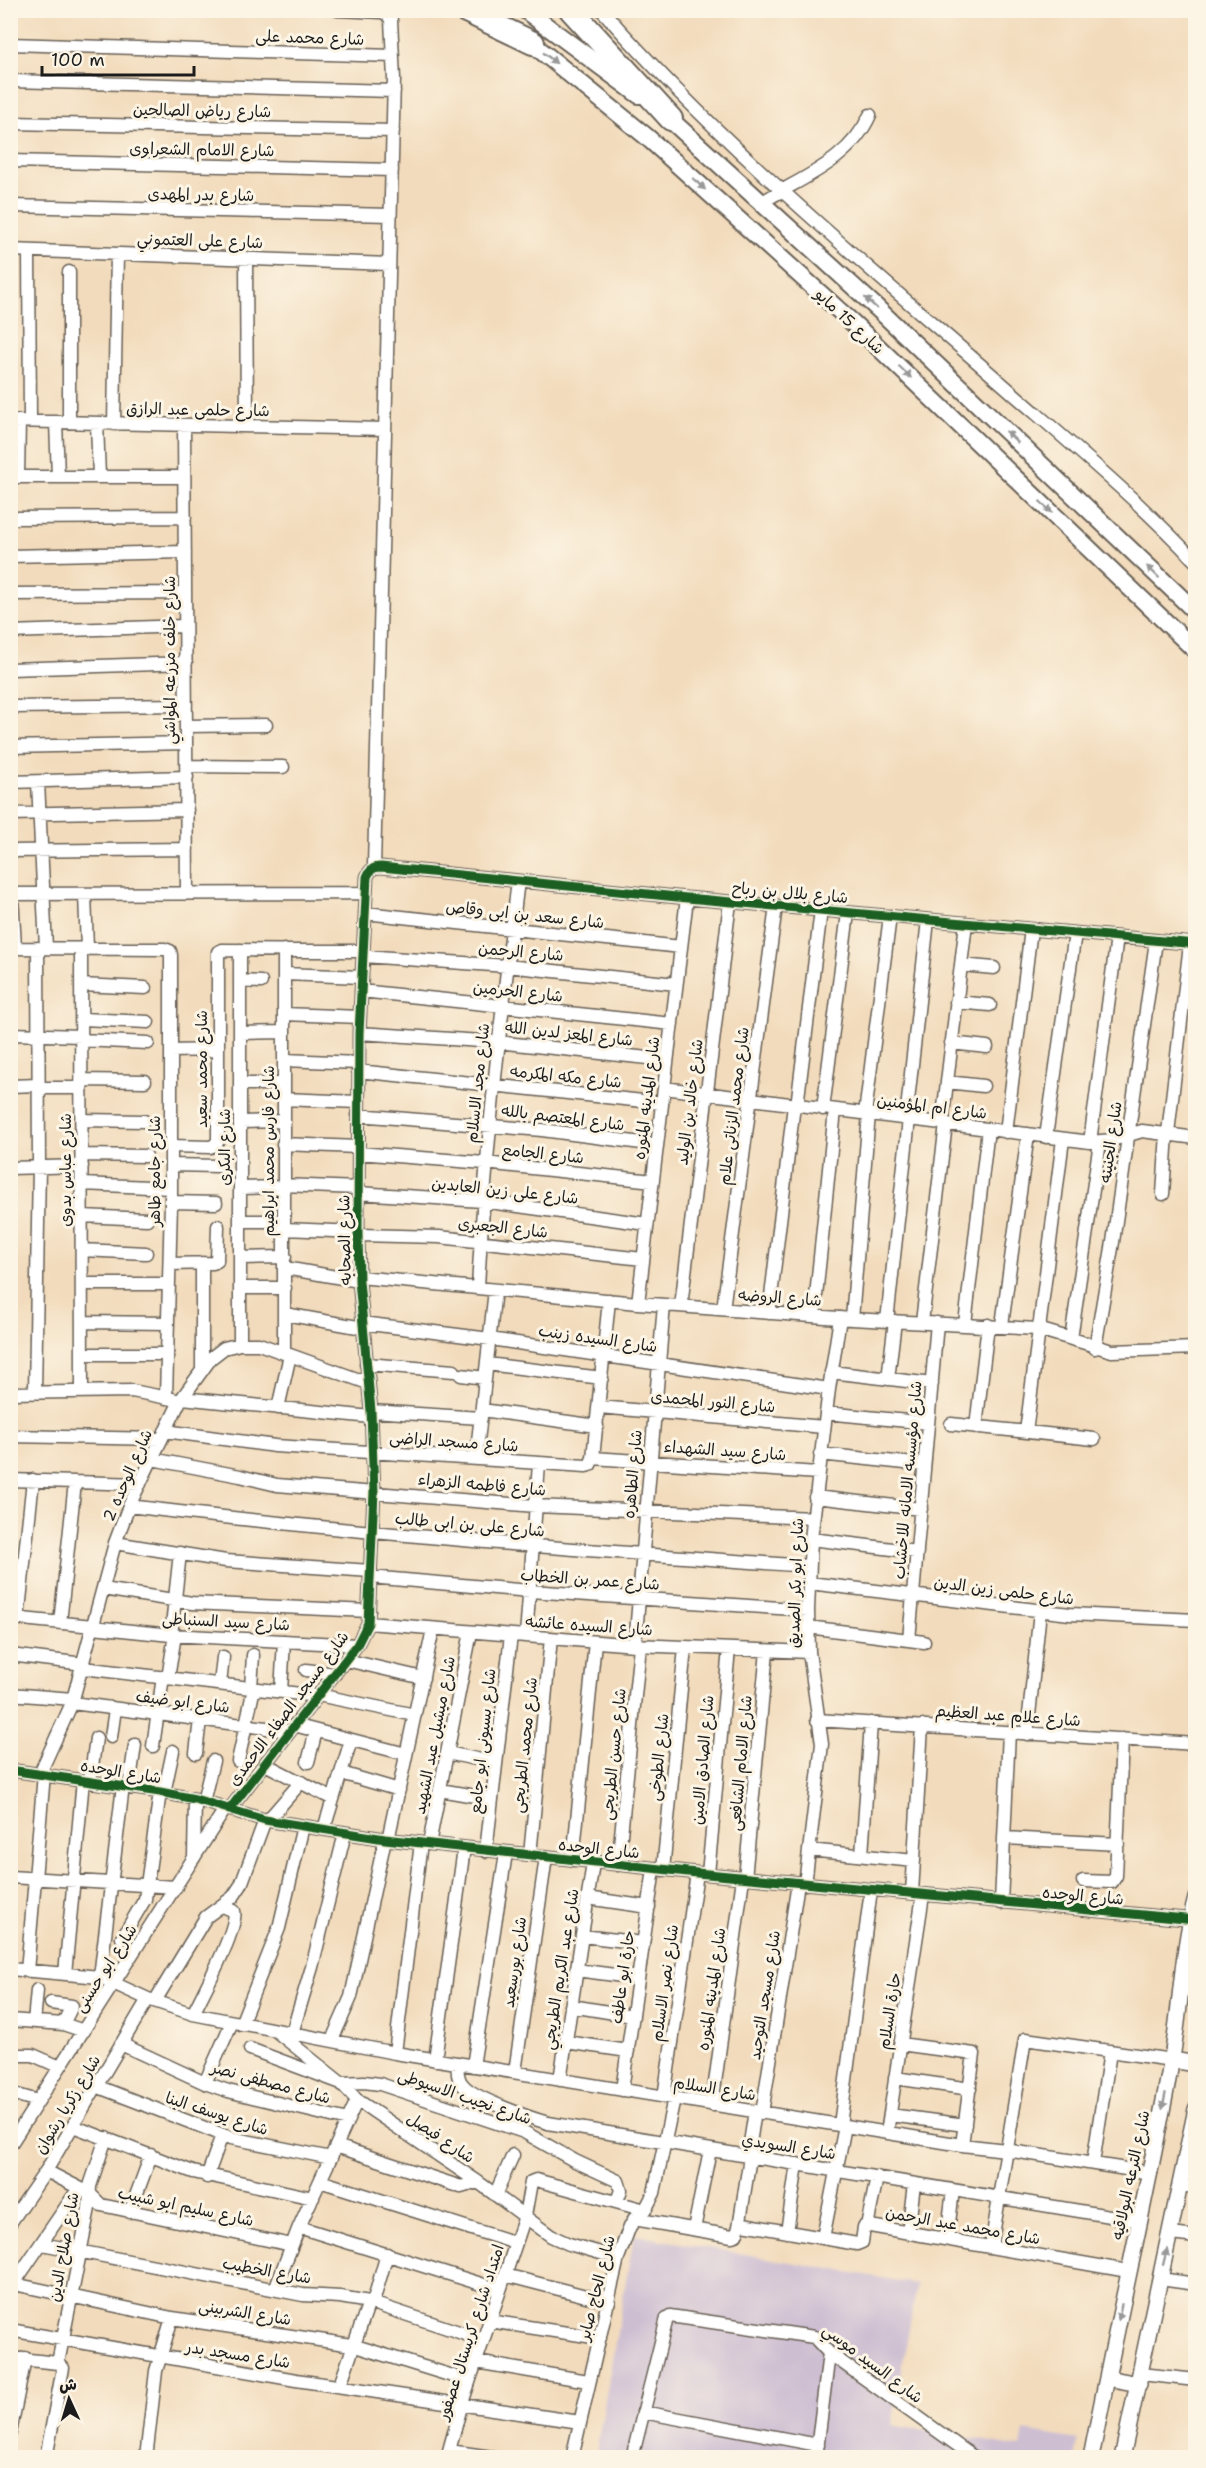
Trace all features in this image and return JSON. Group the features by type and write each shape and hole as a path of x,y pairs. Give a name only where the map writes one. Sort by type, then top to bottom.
{"highway":[{"path":"464,10 532,43"},
{"path":"571,10 671,119"}],"main road":[{"name":"شارع 15 مايو","path":"487,10 532,43 646,137 854,324 1196,651"},
{"name":"شارع 15 مايو","path":"525,10 671,119 886,316 1196,612"}],"street":[{"name":"شارع الصحابه","path":"338,10 382,12 388,15 391,20 394,91 385,429 378,867 369,871 367,877 358,1067 359,1279 371,1414 374,1492 369,1617"},
{"path":"602,10 693,109 1050,425 1158,523 1196,562"},
{"name":"شارع محمد على","path":"10,44 393,56"},
{"path":"10,81 394,91"},
{"path":"761,203 845,152 859,135 870,115"},
{"name":"شارع رياض الصالحين","path":"10,123 393,131"},
{"name":"شارع الامام الشعراوى","path":"10,161 392,170"},
{"name":"شارع بدر المهدى","path":"10,206 390,215"},
{"name":"شارع على العتموني","path":"10,250 389,264"},
{"path":"29,251 20,421 14,477 184,477"},
{"path":"114,424 117,254"},
{"path":"246,258 247,426"},
{"path":"69,272 69,422"},
{"name":"شارع حلمى عبد الرازق","path":"20,421 385,429"},
{"path":"56,422 58,477"},
{"path":"97,423 99,477"},
{"name":"شارع خلف مزرعه المواشي","path":"184,426 188,893"},
{"path":"10,518 185,517"},
{"path":"10,556 185,552"},
{"path":"10,594 185,593"},
{"path":"10,632 185,626"},
{"path":"10,669 186,663"},
{"path":"10,707 186,705"},
{"path":"186,726 266,725"},
{"path":"10,747 186,743"},
{"path":"10,782 283,767"},
{"path":"35,1392 39,1167 38,1034 43,894 38,782"},
{"path":"10,814 187,810"},
{"path":"10,851 187,849"},
{"name":"شارع بلال بن رباح","path":"378,867 1193,944"},
{"name":"شارع مجد الاسلام","path":"478,1288 482,1201 497,1042 518,881"},
{"path":"84,949 13,948 11,894 366,893"},
{"name":"شارع عباس بدوى","path":"82,1391 81,985 85,894"},
{"name":"شارع المدينه المنوره","path":"638,1303 687,898"},
{"name":"شارع خالد بن الوليد","path":"681,1306 730,902"},
{"name":"شارع محمد الزناتى علام","path":"723,1310 776,906"},
{"path":"769,1313 821,910"},
{"path":"814,1316 829,1110 848,912"},
{"name":"شارع سعد بن ابى وقاص","path":"365,913 681,947"},
{"name":"شارع ابو بكر الصديق","path":"801,1883 809,1850 822,1744 809,1652 811,1539 831,1372 846,1319 890,916"},
{"path":"888,1379 907,1119 928,920"},
{"path":"922,1323 966,923"},
{"path":"1006,1132 1031,929"},
{"path":"1046,1137 1075,933"},
{"path":"1071,1339 1118,937"},
{"name":"شارع الجنينه","path":"1095,1348 1113,1242 1156,940"},
{"path":"1163,1194 1168,1133 1193,944"},
{"name":"شارع جامع طاهر","path":"84,949 165,949 170,951 171,956 171,1202 166,1398"},
{"name":"شارع الرحمن","path":"222,950 363,953 676,984"},
{"name":"شارع محمد سعيد","path":"171,1146 210,1147 218,1140 217,957 218,952 222,950"},
{"name":"شارع البكرى","path":"240,950 240,1344"},
{"name":"شارع فارس محمد ابراهيم","path":"278,1408 287,1354 283,1144 284,950"},
{"path":"961,965 994,968"},
{"path":"284,974 362,977"},
{"path":"240,981 261,981"},
{"path":"81,985 145,988"},
{"name":"شارع الحرمين","path":"361,991 672,1024"},
{"path":"956,1002 990,1005"},
{"path":"284,1014 360,1017"},
{"path":"81,1019 148,1022"},
{"path":"240,1033 284,1032"},
{"name":"شارع المعز لدين الله","path":"359,1033 497,1042 667,1060"},
{"path":"10,1034 38,1034 148,1043"},
{"path":"951,1043 987,1047"},
{"path":"171,1051 217,1050"},
{"name":"شارع مكه المكرمه","path":"284,1060 662,1103"},
{"path":"10,1086 39,1087 145,1081"},
{"path":"947,1082 982,1086"},
{"path":"240,1084 284,1084"},
{"name":"شارع ام المؤمنين","path":"664,1088 1063,1139 1095,1142 1112,1140 1142,1131 1196,1138"},
{"path":"284,1099 358,1102"},
{"name":"شارع المعتصم بالله","path":"358,1115 489,1125 657,1145"},
{"path":"82,1120 144,1121"},
{"path":"240,1122 284,1121"},
{"path":"965,1324 988,1129"},
{"path":"1002,1325 1028,1134"},
{"path":"1026,1432 1063,1139"},
{"name":"شارع الجامع","path":"283,1144 653,1181"},
{"path":"10,1168 146,1156"},
{"path":"171,1165 218,1166"},
{"path":"82,1184 171,1188"},
{"name":"شارع على زين العابدين","path":"240,1188 284,1186 358,1190 482,1201 647,1224"},
{"path":"171,1202 216,1203"},
{"path":"82,1216 147,1220"},
{"name":"شارع الجعبرى","path":"240,1221 358,1234 439,1237 643,1259"},
{"path":"170,1264 217,1261 218,1226"},
{"path":"82,1250 146,1254"},
{"name":"شارع الروضه","path":"240,1258 285,1263 359,1279 846,1319 1002,1325 1038,1329 1095,1348 1112,1351 1196,1348"},
{"path":"201,1263 202,1371"},
{"path":"82,1284 169,1284"},
{"path":"240,1288 285,1288"},
{"path":"476,1459 495,1290"},
{"path":"593,1458 609,1300"},
{"name":"شارع الطاهره","path":"638,1646 637,1599 664,1305"},
{"name":"شارع السيده زينب","path":"285,1314 363,1326 490,1339 829,1389"},
{"path":"82,1322 168,1323"},
{"name":"شارع مؤسسه الامانه للاخشاب","path":"909,1640 937,1323"},
{"path":"976,1427 988,1325"},
{"path":"240,1344 259,1344 368,1383"},
{"name":"شارع الوحده 2","path":"27,1971 42,1774 72,1701 115,1543 129,1506 181,1399 211,1358 224,1348 240,1344"},
{"path":"82,1354 167,1354"},
{"path":"366,1364 458,1373 485,1378"},
{"path":"487,1364 602,1378"},
{"path":"831,1372 932,1384"},
{"path":"10,1393 132,1391 166,1398 278,1408 371,1414 481,1414 597,1426"},
{"name":"شارع النور المحمدى","path":"599,1407 824,1427"},
{"path":"826,1413 928,1423"},
{"path":"951,1424 1094,1439"},
{"name":"شارع مسجد الراضى","path":"10,1436 163,1435 275,1446 586,1466 590,1465 593,1458"},
{"path":"820,1454 924,1465"},
{"name":"شارع سيد الشهداء","path":"593,1458 818,1473"},
{"name":"شارع فاطمه الزهراء","path":"152,1459 277,1485 536,1506 813,1518"},
{"path":"526,1636 539,1464"},
{"path":"10,1480 140,1484"},
{"path":"14,1619 33,1480"},
{"path":"60,1623 75,1482"},
{"path":"815,1497 921,1509"},
{"name":"شارع على بن ابى طالب","path":"129,1506 534,1547 809,1566"},
{"path":"811,1539 917,1551"},
{"name":"شارع عمر بن الخطاب","path":"115,1543 226,1561 530,1592 808,1610"},
{"path":"153,1746 173,1635 180,1553"},
{"name":"شارع حلمى زين الدين","path":"809,1583 1093,1617 1196,1620"},
{"name":"شارع السيده عائشه","path":"103,1589 175,1600 369,1617 433,1629 638,1646 809,1652"},
{"path":"1027,1734 1040,1611"},
{"name":"شارع مسجد الصفاء الاحمدى","path":"227,1810 346,1660 357,1645 369,1617"},
{"name":"شارع سيد السنباطى","path":"14,1619 173,1635 357,1645"},
{"path":"808,1627 924,1642"},
{"path":"332,2040 351,1997 399,1790 433,1629"},
{"name":"شارع ميشيل عبد الشهيد","path":"395,2053 425,1844 440,1790 471,1632"},
{"name":"شارع بسيونى ابو جامع","path":"486,1851 511,1635"},
{"name":"شارع محمد الطريجى","path":"530,1855 551,1638"},
{"path":"281,1691 284,1641"},
{"path":"573,1860 595,1642"},
{"name":"شارع حسن الطريجى","path":"618,1865 638,1646"},
{"name":"شارع الطوخى","path":"658,1869 686,1648"},
{"name":"شارع الصادق الامين","path":"703,1874 729,1649"},
{"name":"شارع الامام الشافعى","path":"744,1878 767,1651"},
{"path":"10,1655 166,1678 318,1696 415,1715"},
{"path":"238,1761 253,1688 253,1655"},
{"path":"220,1684 223,1657"},
{"path":"346,1660 423,1678"},
{"path":"306,1670 335,1674"},
{"name":"شارع ابو ضيف","path":"10,1694 200,1720 316,1731 406,1754"},
{"path":"111,1737 115,1709"},
{"path":"196,1753 200,1720"},
{"name":"شارع علام عبد العظيم","path":"818,1720 1196,1744"},
{"path":"862,1856 871,1723"},
{"name":"حارة السلام","path":"887,2133 918,1894 914,1861 922,1726"},
{"path":"308,1762 316,1731"},
{"path":"1001,1903 1009,1732"},
{"path":"65,1974 87,1780 96,1738"},
{"path":"1083,1881 1115,1880 1122,1739"},
{"path":"324,1829 351,1740"},
{"path":"10,1969 100,1977 111,1882 135,1745"},
{"path":"122,1938 141,1910 148,1885 162,1792 173,1751"},
{"path":"447,1753 496,1763"},
{"path":"194,1859 195,1820 213,1761"},
{"path":"265,1764 333,1799"},
{"name":"شارع الوحده","path":"10,1770 162,1792 266,1820 425,1844 703,1874 1193,1920"},
{"path":"340,1773 399,1790"},
{"path":"266,1820 301,1782"},
{"path":"440,1790 492,1798"},
{"name":"شارع ابو حسنى","path":"12,2138 114,1985 216,1822 227,1810"},
{"path":"195,1820 216,1822"},
{"name":"شارع زكريا رشوان","path":"10,2223 46,2171 121,2044 206,1917 223,1906 241,1886 266,1820"},
{"path":"206,2083 237,2023 279,1928 303,1826"},
{"path":"292,2033 315,1956 345,1833"},
{"path":"1004,1838 1118,1844"},
{"path":"435,2060 464,1848"},
{"path":"809,1850 914,1861"},
{"path":"473,2066 506,1853"},
{"name":"شارع بورسعيد","path":"515,2072 546,1857"},
{"name":"شارع عبد الكريم الطريجي","path":"560,2080 593,1863"},
{"name":"حارة ابو عاطف","path":"622,2090 643,1943 658,1869"},
{"name":"شارع نصر الاسلام","path":"669,2098 703,1874"},
{"path":"10,1877 176,1887"},
{"name":"شارع المدينه المنوره","path":"712,2104 744,1878"},
{"name":"شارع مسجد التوحيد","path":"739,2227 749,2156 801,1883"},
{"path":"823,2238 836,2171 871,1890"},
{"path":"587,1898 649,1907"},
{"name":"شارع الترعه البولاقيه","path":"1091,2457 1128,2271 1151,2173 1172,2060 1196,1898"},
{"path":"193,2014 226,1945 234,1920 234,1911 223,1906"},
{"path":"582,1936 643,1943"},
{"path":"576,1970 638,1978"},
{"name":"شارع السلام","path":"100,1977 114,1985 193,2014 395,2053 842,2126 1151,2173"},
{"path":"34,2022 37,1990"},
{"path":"51,2003 72,2005 63,2024"},
{"path":"571,2006 633,2016"},
{"path":"10,2020 63,2024 84,2031"},
{"name":"شارع السلام","path":"275,2030 341,2083"},
{"path":"992,2247 1025,2039 1196,2064"},
{"path":"566,2042 628,2051"},
{"name":"شارع مصطفى نصر","path":"121,2044 206,2083 301,2110 348,2120"},
{"path":"900,2044 974,2054 962,2145"},
{"path":"250,2049 341,2083"},
{"path":"1093,2163 1110,2052"},
{"path":"10,2055 39,2057 60,2067"},
{"name":"شارع السويدي","path":"458,2063 460,2081 468,2090 530,2118 666,2143 1140,2221"},
{"path":"895,2078 970,2089"},
{"name":"شارع فيصل","path":"341,2083 357,2100 560,2241 618,2258"},
{"name":"شارع نجيب الاسيوطى","path":"341,2083 380,2084 524,2132 575,2161 618,2181 621,2190 617,2201"},
{"name":"شارع يوسف البنا","path":"96,2086 222,2135 263,2146 330,2158"},
{"path":"10,2093 38,2102"},
{"name":"شارع الحاج صابر","path":"572,2457 588,2381 625,2235 634,2219 645,2210 654,2193 666,2143 669,2098"},
{"path":"275,2289 312,2198 357,2100"},
{"path":"1122,2457 1171,2234 1188,2187 1196,2109"},
{"path":"890,2115 965,2125"},
{"path":"524,2132 530,2118"},
{"path":"73,2126 207,2176 312,2198"},
{"path":"207,2176 222,2135"},
{"name":"شارع صلاح الدين","path":"46,2457 63,2368 58,2363 89,2208 84,2191 106,2138"},
{"path":"336,2146 461,2187 478,2182"},
{"path":"694,2229 710,2150"},
{"path":"130,2211 151,2155"},
{"path":"495,2195 513,2155"},
{"path":"787,2232 797,2164"},
{"name":"شارع سليم ابو شبيب","path":"46,2171 84,2191 101,2205 292,2245"},
{"path":"867,2226 876,2177"},
{"name":"امتداد شارع كريستال عصفور","path":"448,2454 462,2403 525,2216 530,2185 533,2180 617,2201"},
{"path":"320,2181 516,2243"},
{"path":"908,2233 914,2184"},
{"path":"947,2240 953,2190"},
{"path":"12,2287 84,2191"},
{"path":"617,2201 645,2210"},
{"name":"شارع محمد عبد الرحمن","path":"634,2219 732,2236 736,2235 743,2224 860,2244 863,2230 867,2226 1128,2271"},
{"path":"300,2227 500,2290"},
{"path":"1171,2234 1196,2237"},
{"name":"شارع الخطيب","path":"42,2244 303,2295 369,2302 483,2340"},
{"path":"340,2385 352,2345 369,2302 374,2299 387,2254"},
{"path":"505,2276 609,2302"},
{"path":"1160,2279 1196,2284"},
{"name":"شارع الشربينى","path":"12,2287 72,2296 172,2318 352,2345 470,2380"},
{"name":"شارع السيد موسي","path":"644,2412 669,2317 811,2336 817,2339 829,2353 975,2457"},
{"path":"146,2457 159,2358 172,2318"},
{"path":"489,2322 600,2338"},
{"name":"شارع مسجد بدر","path":"10,2330 159,2358 580,2422"},
{"path":"632,2457 644,2412 817,2451 829,2353"},
{"path":"10,2358 58,2363"},
{"path":"10,2433 26,2358"},
{"path":"476,2362 588,2381"},
{"path":"1107,2378 1196,2380"},
{"path":"448,2454 499,2457"}],"shaded area":[{"path":"634,2235 917,2284 892,2425 1021,2447 1024,2431 1078,2440 1075,2458 595,2458"}],"cycle path":[{"path":"229,1810 357,1645 368,1623 374,1492 371,1411 359,1281 359,1033 367,877 372,869 381,867 687,898 1196,944"},
{"path":"10,1770 160,1792 195,1799 265,1820 385,1839 697,1873 1196,1920"}]}
